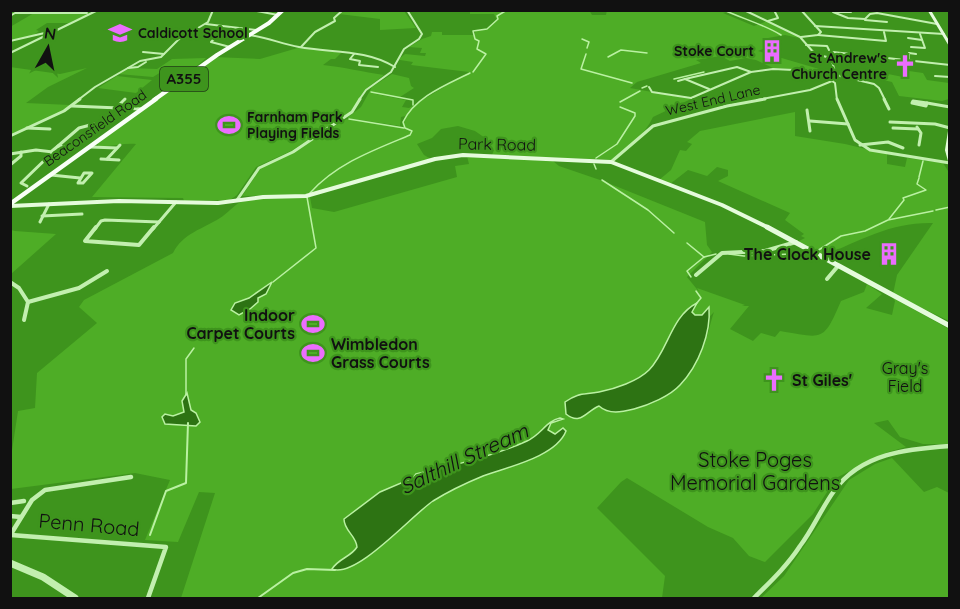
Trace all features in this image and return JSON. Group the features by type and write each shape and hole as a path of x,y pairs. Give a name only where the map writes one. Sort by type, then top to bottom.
{"main road":[{"name":"Beaconsfield Road","path":"10,205 283,10"},
{"path":"929,10 950,45"},
{"path":"950,130 947,150 950,162"},
{"name":"Park Road","path":"10,205 218,203 272,196 306,196 456,155 611,162 709,199 796,242 950,326"}],"street":[{"path":"10,53 98,10"},
{"path":"10,136 71,106 95,87 127,68 142,61 159,59 178,40 206,24 213,10"},
{"path":"251,10 279,15"},
{"path":"301,47 315,32 333,23 334,18 343,10"},
{"path":"237,201 259,168 293,152 340,122 357,107 366,90 395,67 404,49 419,39 422,34 407,10"},
{"path":"744,10 800,38 815,54 831,58"},
{"path":"768,21 778,18 774,10"},
{"path":"801,10 821,32 818,35"},
{"path":"851,12 833,12 844,18 887,22"},
{"path":"865,20 870,14 882,13 910,21 937,24"},
{"path":"10,16 15,14 90,14"},
{"path":"910,21 910,26"},
{"path":"206,24 257,30"},
{"path":"815,26 946,37"},
{"path":"10,41 55,30"},
{"path":"800,38 818,35 886,40 884,31"},
{"path":"911,47 925,48 920,34"},
{"path":"249,35 301,47 386,61 395,67"},
{"path":"908,38 922,40"},
{"path":"214,39 211,42 230,47"},
{"path":"806,45 827,47"},
{"path":"143,52 165,54"},
{"path":"950,65 837,52 833,52 831,58 835,74 832,81 835,83 838,95 837,102 859,145 870,150 950,162"},
{"path":"909,60 909,53 916,54"},
{"path":"354,54 350,59 360,61 359,65 377,67"},
{"path":"127,68 138,67 146,62"},
{"path":"678,81 737,67 751,72"},
{"path":"649,88 691,98 751,72 773,69 835,74 874,84 879,88 889,109"},
{"path":"935,76 950,77"},
{"path":"685,79 709,89"},
{"name":"West End Lane","path":"611,162 624,154 645,130 653,126 727,106 810,90 832,81"},
{"path":"116,108 125,99"},
{"path":"927,103 950,107"},
{"path":"71,106 143,110"},
{"path":"807,110 810,131"},
{"path":"887,118 894,129 918,129"},
{"path":"920,118 925,124"},
{"path":"810,121 848,124"},
{"path":"890,122 925,124 950,130"},
{"path":"915,123 921,133 919,145"},
{"path":"27,186 19,185 52,155 52,151 74,131 87,124 94,124"},
{"path":"27,127 50,129"},
{"path":"859,145 877,140 899,144 903,148"},
{"path":"58,146 68,147"},
{"path":"91,147 118,147 107,159"},
{"path":"10,154 52,151"},
{"path":"10,165 21,156 21,152"},
{"path":"101,159 119,160"},
{"path":"84,173 92,173 83,183 77,182 80,178 84,173"},
{"path":"51,175 80,178"},
{"path":"159,222 101,221 85,241 139,245 159,222 176,202"},
{"path":"40,222 49,204"},
{"path":"42,216 82,214"},
{"path":"696,274 722,253 765,250 796,242"},
{"path":"827,279 838,266"},
{"path":"28,302 76,290 96,280 107,271"},
{"path":"10,282 19,288 28,302 24,320"},
{"path":"754,598 795,554 839,484 849,474 883,455 896,451 950,446"},
{"path":"11,535 32,500 45,490 131,477"},
{"path":"10,503 24,501"},
{"path":"10,516 21,517"},
{"name":"Penn Road","path":"11,535 166,547 148,598"},
{"path":"10,563 43,578 75,598"}],"green space":[{"path":"344,10 404,11 416,28 380,30 380,19 339,14"},
{"path":"589,10 592,15 606,15 607,10 731,11 723,13 754,26 767,21 799,38 785,35 768,38 768,44 772,45 758,51 826,71 773,68 756,60 746,58 730,61 721,56 696,60 701,63 637,82 630,88 691,99 653,117 641,135 613,160 492,155 494,150 482,148 488,140 475,131 458,126 441,129 432,138 417,144 424,155 431,159 306,195 242,196 261,168 347,119 404,128 402,124 405,116 401,117 400,126 347,118 361,107 372,87 392,74 409,78 414,88 400,97 371,93 406,100 402,107 409,108 469,72 411,65 413,62 399,59 405,54 425,56 426,53 420,53 422,48 409,47 431,36 432,32 442,32 442,35 474,35 476,30 486,29 497,20 494,14 470,14 470,11"},
{"path":"34,13 88,14 69,23 47,23 36,30 39,31 34,35 11,40 10,27"},
{"name":"Farnham Park Playing Fields","path":"301,47 341,53 323,65 384,75 367,88 352,112 291,151 256,167 237,195 230,200 184,201 183,198 92,197 136,144 98,146 98,144 95,146 96,144 214,57 260,59"},
{"path":"206,58 183,78 161,72 153,77 118,74 129,68 157,69 172,59"},
{"path":"10,67 60,74 87,68 48,87 26,103 70,105 62,112 11,134"},
{"path":"902,70 923,73 927,80 949,83 949,99 942,101 899,96 892,82 866,76 873,71 903,77"},
{"path":"117,76 152,80 136,93 98,88"},
{"path":"795,112 795,136 887,154 887,164 905,167 907,158 943,163 950,174 949,321 893,294 897,275 933,223 903,225 863,238 823,256 797,242 805,238 801,236 804,234 785,220 790,213 718,181 728,176 728,170 717,167 707,176 688,170 670,184 659,180 671,170 680,150 686,151 692,144 687,142 700,131"},
{"path":"467,156 553,161 559,166 705,222 707,245 712,252 687,277 700,293 697,288 745,305 742,306 749,306 730,329 753,341 761,333 775,337 780,331 813,336 820,334 830,324 841,301 864,292 867,284 882,294 866,308 892,315 895,301 893,298 949,329 949,444 923,444 900,437 888,420 874,423 906,447 888,452 836,478 813,514 765,562 749,556 733,538 708,527 627,478 597,508 665,576 662,598 181,598 215,493 199,492 178,542 145,540 170,480 135,473 11,489 11,457 18,411 35,408 37,373 97,323 79,307 84,300 173,253 188,236 220,218 241,202 267,197 310,197 312,208 334,212 457,177 455,166 469,164","holes":["714,312 703,348 686,376 676,386 665,395 639,406 607,412 657,372"]},
{"path":"11,230 15,231 56,234 11,274"},
{"path":"892,458 924,492 937,487 949,493 949,598 761,598 784,576 849,480 875,464"}],"shaded area":[{"path":"272,282 266,294 258,298 258,302 250,309 239,315 231,310 235,303 249,298"},
{"path":"697,303 692,312 695,315 702,315 709,307 706,338 693,368 676,389 653,403 629,410 611,412 599,406 576,419 566,414 565,402 574,397 619,387 649,370 681,316"},
{"path":"187,393 191,410 196,413 200,422 196,426 165,424 162,417 165,414 173,416 184,412 182,401"},
{"path":"563,419 551,423 548,430 555,434 563,428 566,431 561,440 552,448 530,460 483,476 445,494 424,508 369,556 342,570 332,569 357,547 344,519 380,492 413,478 416,474 514,447 532,438 551,422"}],"waterway":[{"path":"473,72 486,54 477,49 479,41 475,39 473,31 487,29 498,19 497,16 507,10"},
{"path":"724,10 781,35"},
{"path":"582,39 589,42 587,48"},
{"path":"608,57 621,50 647,53"},
{"path":"586,54 581,69 632,83"},
{"path":"674,79 704,72"},
{"path":"310,193 344,165 410,135 412,131 405,128 403,122 415,105 441,87 470,73"},
{"path":"642,88 647,86"},
{"path":"620,102 640,91"},
{"path":"371,92 413,100 413,105"},
{"path":"596,158 617,144 635,116 635,113 620,107"},
{"path":"349,119 404,128"},
{"path":"919,177 923,161"},
{"path":"594,164 596,169"},
{"path":"889,219 904,200 903,198 926,190 917,184 919,178"},
{"path":"602,180 648,210 674,233"},
{"path":"273,282 316,248 307,197"},
{"name":"Salthill Stream","path":"936,210 950,207"},
{"name":"Salthill Stream","path":"817,251 841,236 865,231 888,220 933,211"},
{"path":"687,243 704,257"},
{"name":"Salthill Stream","path":"704,257 716,254"},
{"name":"Salthill Stream","path":"729,254 744,256 791,254"},
{"name":"Salthill Stream","path":"691,277 687,271 704,257"},
{"name":"Salthill Stream","path":"696,291 701,298 696,304"},
{"path":"186,395 186,359 194,348"},
{"path":"150,535 166,491 186,483 188,423"},
{"name":"Salthill Stream","path":"258,598 293,573 307,569 335,570"}],"place":[{"name":"Caldicott School","path":"120,33"},
{"name":"Stoke Court","path":"772,51"},
{"name":"St Andrew's Church Centre","path":"905,66"},
{"name":"Farnham Park Playing Fields","path":"229,125"},
{"name":"The Clock House","path":"889,254"},
{"name":"Indoor Carpet Courts","path":"313,324"},
{"name":"Wimbledon Grass Courts","path":"313,353"},
{"name":"St Giles'","path":"774,380"}],"park label":[{"name":"Gray's Field","path":"905,377"},
{"name":"Stoke Poges Memorial Gardens","path":"755,472"}]}
